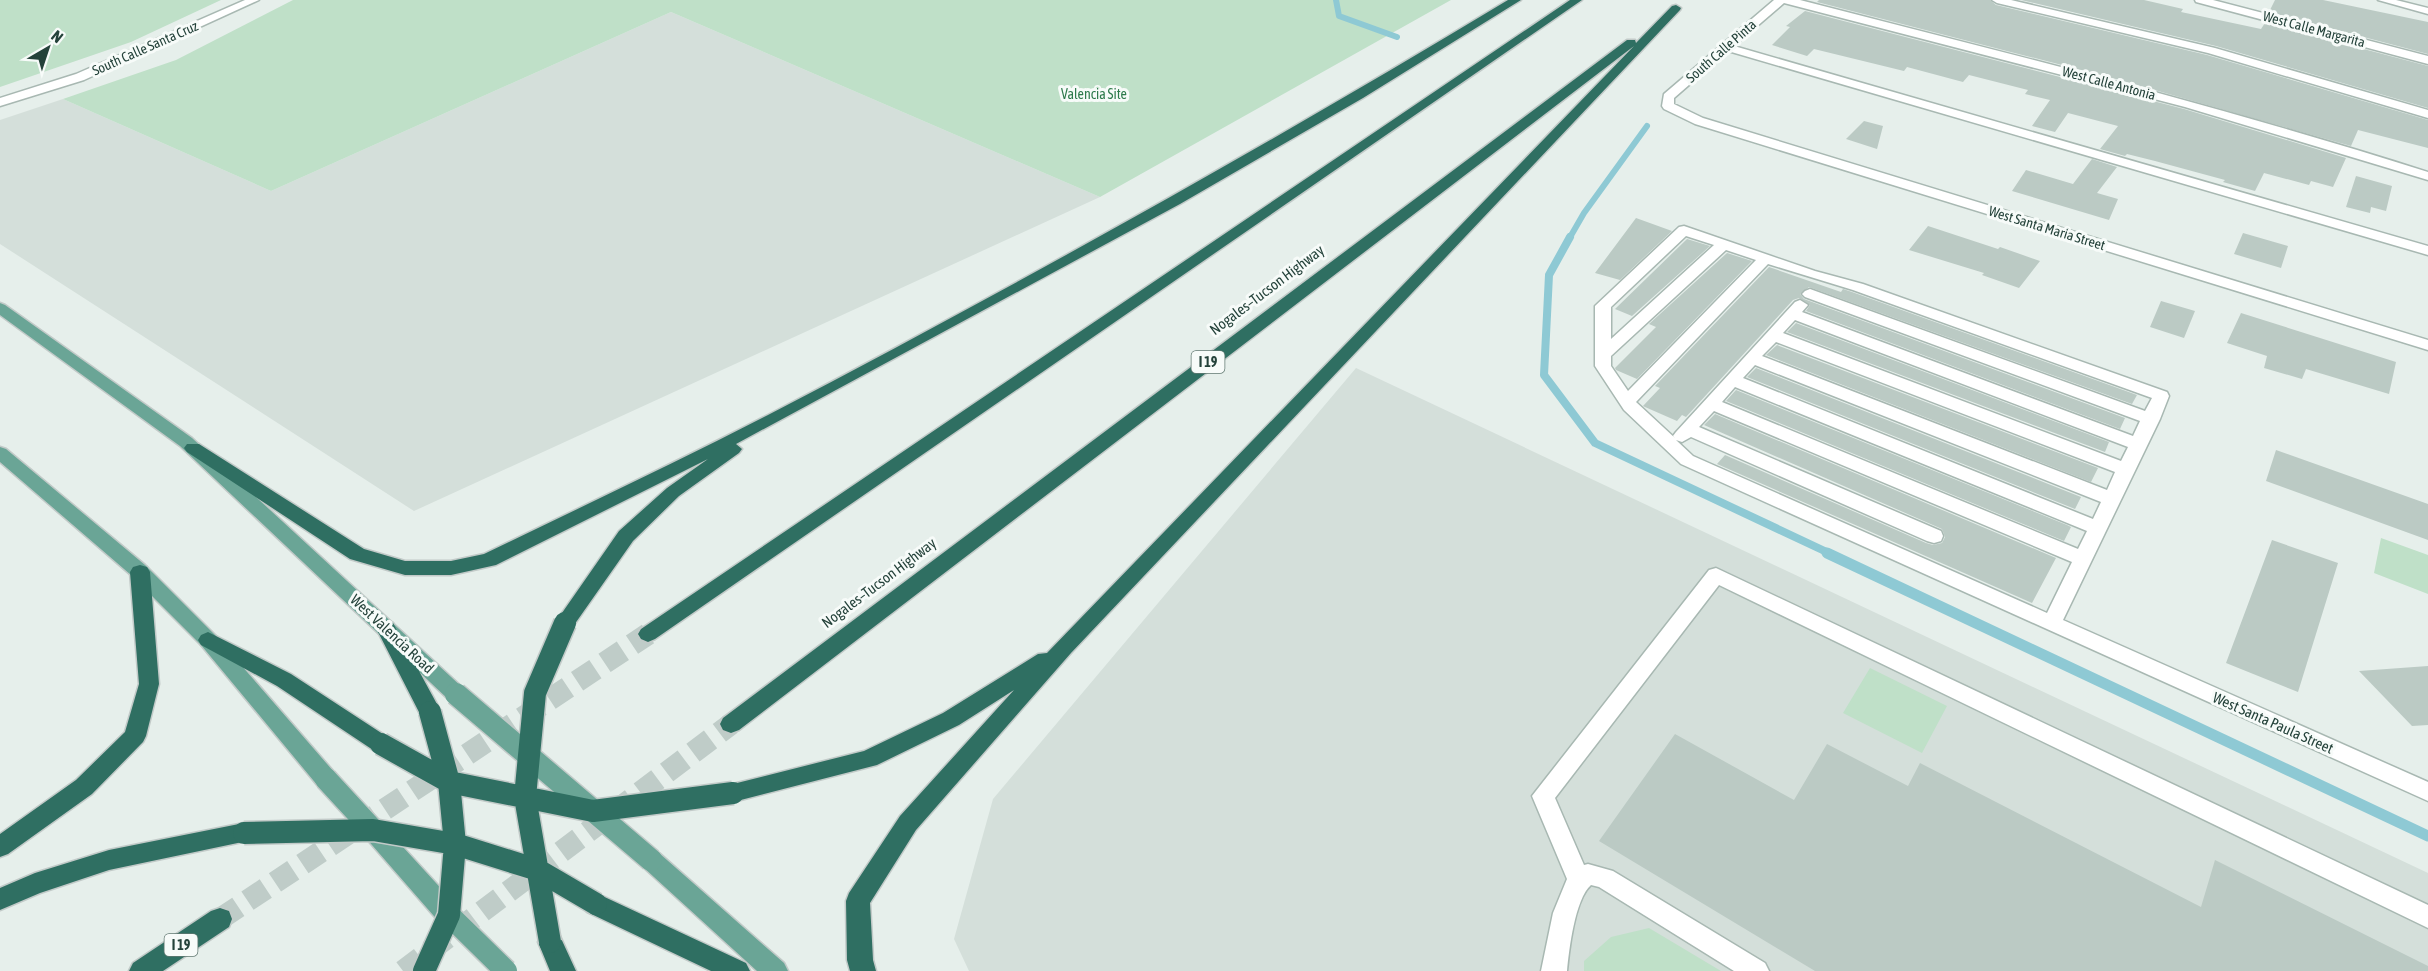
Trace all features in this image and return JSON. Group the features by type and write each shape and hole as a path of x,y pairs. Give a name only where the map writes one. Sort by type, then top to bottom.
{"highway":[{"path":"193,448 357,554 405,568 451,568 489,560 773,419 1175,201 1359,95 1516,0"},
{"path":"648,634 1577,0"},
{"path":"863,971 860,960 858,901 908,824 1064,648 1681,4"},
{"name":"Nogales–Tucson Highway","path":"731,724 1681,4"},
{"path":"563,971 550,942 525,797 535,693 565,623 626,536 673,492 773,419"},
{"path":"0,847 84,788 135,736 149,684 140,572"},
{"path":"386,628 430,712 448,782 455,844 449,915 424,971"},
{"path":"208,640 284,680 381,744 448,782 593,811 733,793 869,759 951,719 1064,648"},
{"path":"0,899 35,884 109,860 244,832 373,830 455,844 537,870 596,904 737,971"},
{"name":"I 19","path":"142,971 220,919"}],"main road":[{"name":"West Valencia Road","path":"0,308 193,448 456,694 651,860 775,971"},
{"path":"0,453 140,572 208,640 326,779 449,915 506,971"}],"street":[{"name":"South Calle Santa Cruz","path":"0,102 80,76 254,0"},
{"name":"South Calle Pinta","path":"1668,106 1668,97 1781,0"},
{"name":"West Calle Antonia","path":"1787,0 2193,105 2329,143 2428,176"},
{"path":"1997,0 2211,50 2428,114"},
{"name":"West Calle Margarita","path":"2200,0 2428,60"},
{"path":"2383,0 2428,11"},
{"path":"1726,47 2428,251"},
{"name":"West Santa Maria Street","path":"1668,106 1710,125 2428,345"},
{"path":"1603,355 1603,306 1684,230 1858,287 2161,396 2052,623"},
{"path":"1603,355 1724,244"},
{"path":"1627,402 1766,258"},
{"path":"1672,446 1825,278"},
{"path":"1810,294 2151,419"},
{"path":"1792,314 2138,444"},
{"path":"1773,335 2126,470"},
{"name":"West Santa Paula Street","path":"1603,355 1603,366 1627,402 1687,460 2428,792"},
{"path":"1752,358 2112,499"},
{"path":"1732,380 2098,528"},
{"path":"1711,403 2083,559"},
{"path":"1688,429 1934,536"},
{"path":"1579,880 1543,796 1716,575 2428,917"},
{"path":"1554,971 1555,950 1573,891 1579,880 1588,874 1605,878 1756,971"}],"shaded area":[{"path":"671,12 1100,197 414,511 0,244 0,120 63,99 271,191"},
{"path":"1356,368 2428,873 2428,971 969,971 954,939 993,799"}],"green space":[{"path":"0,0 221,0 131,42 0,87"},
{"name":"Valencia Site","path":"293,0 1451,0 1100,197 671,12 271,191 63,99 176,60"},
{"path":"2381,538 2428,555 2428,594 2374,573"},
{"path":"1870,668 1947,706 1922,753 1843,713"},
{"path":"1649,928 1721,971 1584,971 1584,961 1611,937"}],"building":[{"path":"1819,0 1990,0 1996,5 2207,55 2428,120 2428,148 2358,130 2351,146 2116,79 1817,2"},
{"path":"2021,0 2144,0 2183,9 2181,12 2261,29 2265,23 2428,66 2428,108 2216,46"},
{"path":"2275,0 2323,0 2428,22 2428,54 2269,12"},
{"path":"1805,11 2184,109 2346,158 2333,187 2311,181 2309,185 2264,173 2255,191 2223,182 2225,180 2155,161 2127,154 2125,156 2100,149 2118,126 2068,113 2055,132 2032,126 2050,100 2025,94 2028,90 1969,75 1963,82 1907,67 1904,71 1814,49 1807,56 1772,45 1790,27 1786,26"},
{"path":"1864,121 1883,126 1877,149 1846,139"},
{"path":"2092,159 2117,167 2097,193 2118,199 2109,220 2012,191 2026,170 2073,184"},
{"path":"2356,176 2392,186 2386,211 2371,207 2370,213 2346,207"},
{"path":"1636,218 1672,231 1620,280 1595,273"},
{"path":"1928,226 2040,261 2019,288 1982,275 1984,273 1909,250"},
{"path":"2243,233 2288,246 2281,268 2234,254"},
{"path":"1687,239 1710,246 1632,316 1615,309"},
{"path":"1727,253 1752,261 1637,379 1616,370 1615,368 1656,327 1649,324"},
{"path":"1769,267 1841,292 1843,289 1852,292 2137,395 2132,404 1809,287 1800,294 1804,299 2125,418 2120,429 1806,311 1810,305 1799,298 1793,300 1686,417 1682,415 1677,421 1643,406 1660,388 1655,386"},
{"path":"2161,301 2195,311 2184,338 2150,327"},
{"path":"2241,313 2396,362 2389,394 2306,369 2302,379 2264,368 2267,356 2227,343"},
{"path":"1796,323 2109,442 2105,452 1787,332"},
{"path":"1777,345 2098,468 2091,482 1766,355"},
{"path":"1756,368 2081,497 2075,509 1747,377"},
{"path":"1736,390 2071,527 2064,541 1726,401"},
{"path":"1715,414 2056,558 2032,603 1717,464 1725,455 1926,543 1933,545 1942,543 1945,537 1942,529 1704,425"},
{"path":"2276,450 2428,504 2428,540 2266,481"},
{"path":"2272,540 2338,563 2298,692 2226,663"},
{"path":"2428,666 2428,725 2412,726 2359,671"},
{"path":"1675,734 1794,800 1827,744 1908,786 1920,763 2201,907 2215,860 2428,966 2428,971 1815,971 1599,841"}],"waterway":[{"path":"1336,0 1339,16 1397,37"},
{"path":"1569,239 1584,213 1647,126"},
{"path":"1570,237 1549,275 1544,375 1595,443 1831,554"},
{"path":"1827,553 2428,836"}],"tunnel":[{"path":"220,919 648,634"},
{"path":"403,971 731,724"}]}
